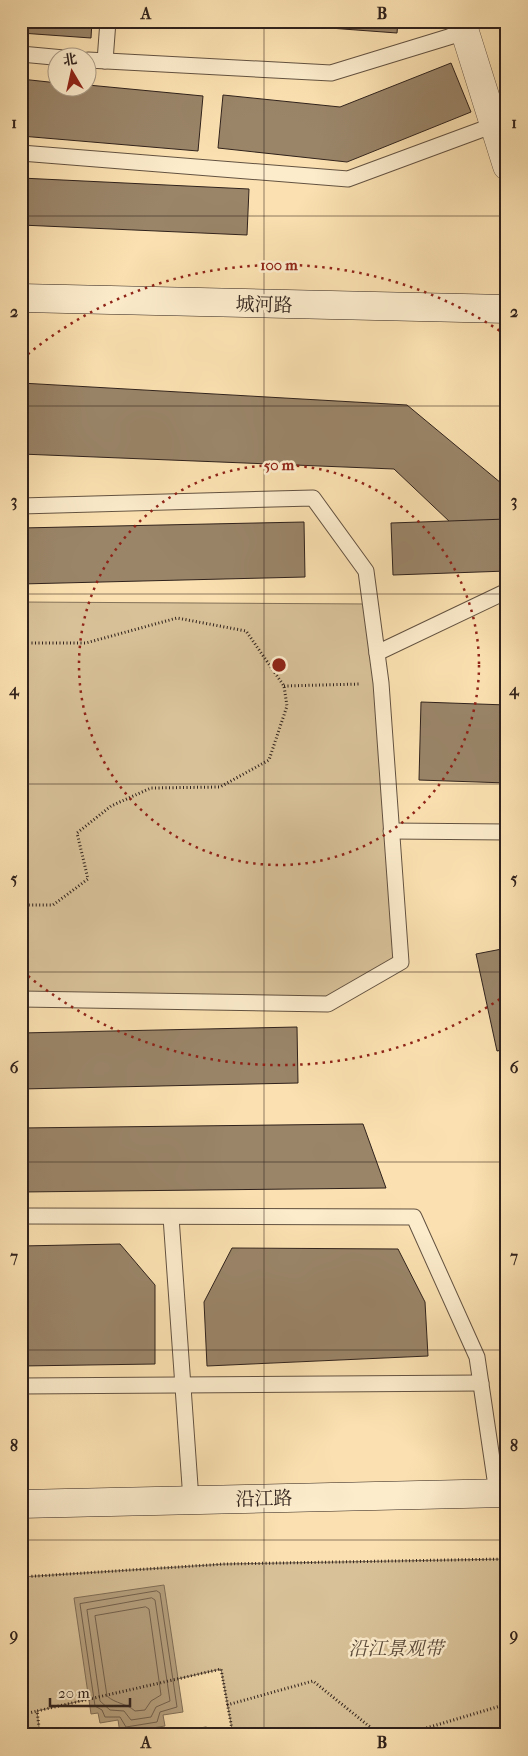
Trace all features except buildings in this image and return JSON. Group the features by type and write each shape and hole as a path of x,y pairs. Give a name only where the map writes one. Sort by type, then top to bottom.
{"main road":[{"path":"462,27 507,166"},
{"name":"城河路","path":"21,298 507,309"},
{"name":"沿江路","path":"21,1504 502,1493"}],"lane":[{"path":"105,61 108,21"},
{"path":"98,61 331,73 462,27"},
{"path":"21,54 48,57"},
{"path":"21,153 348,179 494,125"},
{"path":"21,506 313,498 366,571 381,683 401,962 328,1004 21,999"},
{"path":"377,652 507,591"},
{"path":"391,831 507,832"},
{"path":"21,1216 414,1218 477,1358 502,1493"},
{"path":"171,1217 191,1500"},
{"path":"21,1386 481,1383"}],"path":[{"path":"21,643 86,643 177,618 246,631 284,686 287,706 268,760 220,787 151,788 111,806 77,834 88,879 53,905 21,905"},
{"path":"284,686 381,683"},
{"path":"21,1577 224,1564 507,1559"},
{"path":"21,1715 221,1669 232,1729 244,1735"},
{"path":"227,1705 313,1681 380,1735"},
{"path":"403,1735 507,1704"},
{"path":"37,1711 40,1735"}],"green space":[{"path":"21,602 370,604 401,962 328,1004 21,999"},
{"name":"沿江景观带","path":"507,1559 507,1735 243,1735 232,1729 221,1669 37,1711 40,1735 21,1735 21,1577 225,1564"}],"water":[{"path":"164,1585 183,1712 163,1715 165,1726 120,1733 118,1720 100,1723 98,1713 91,1714 74,1598"},
{"path":"206,1727 224,1735 157,1735"}]}
